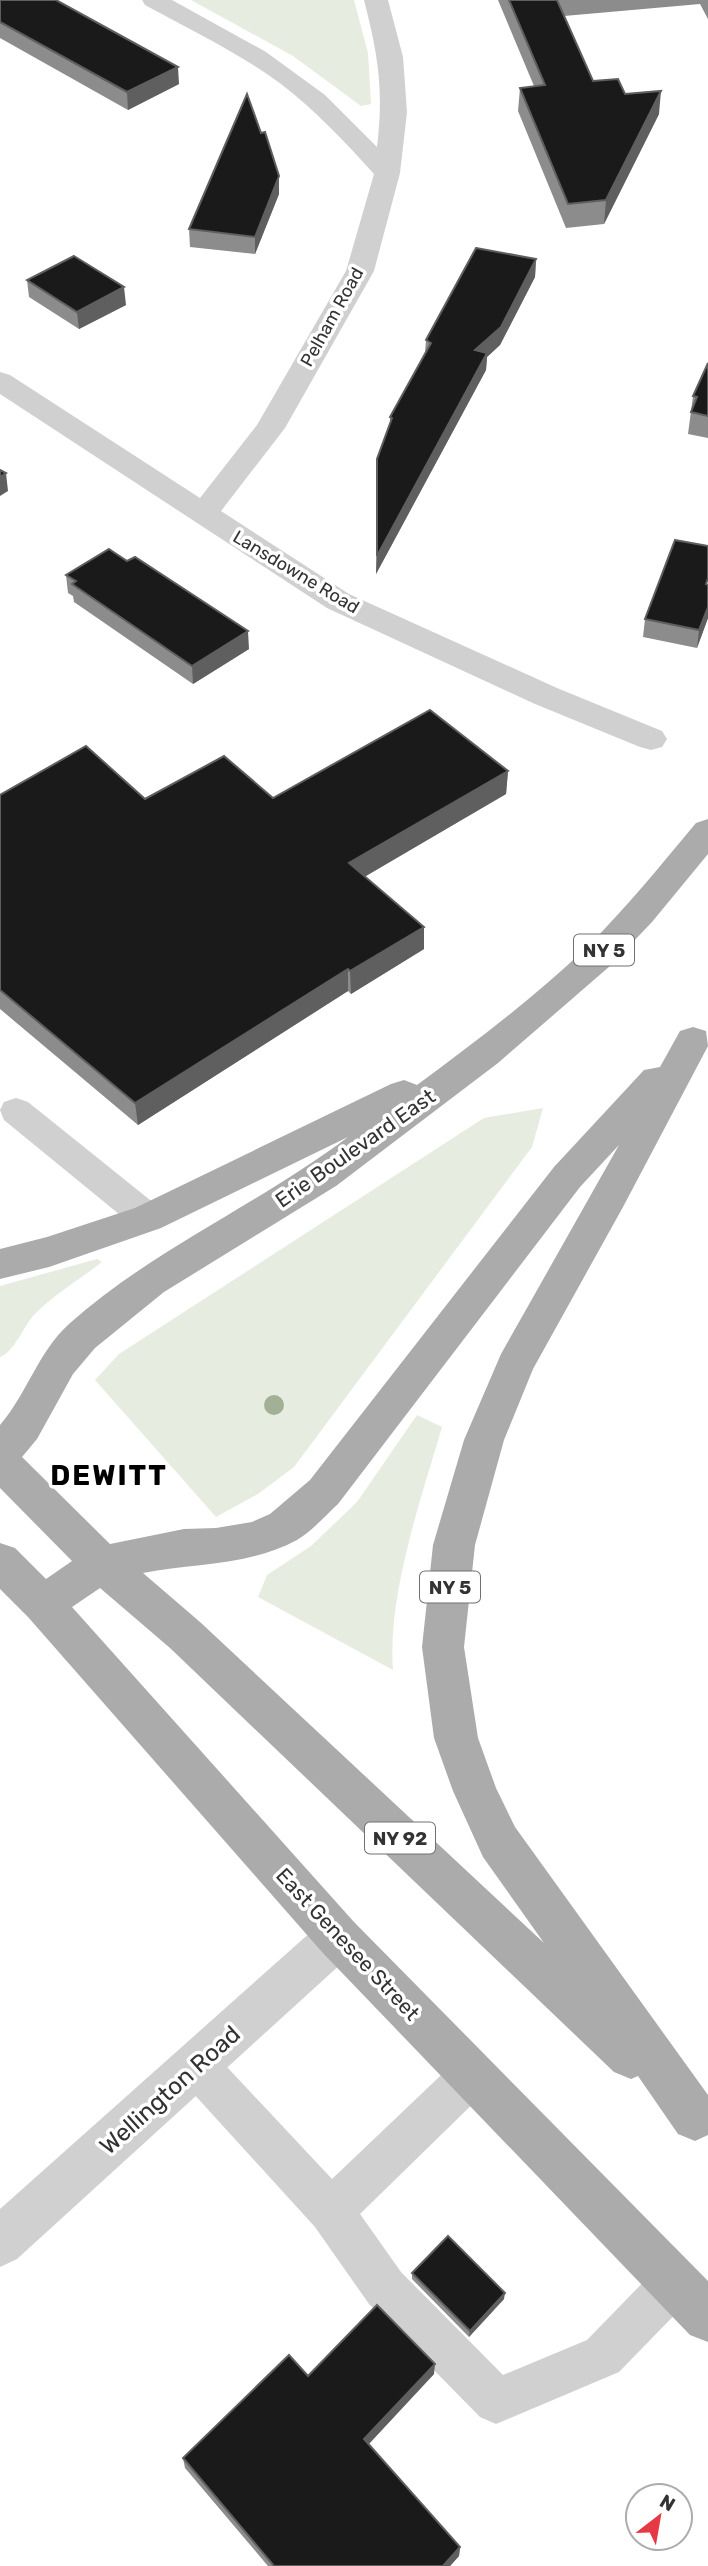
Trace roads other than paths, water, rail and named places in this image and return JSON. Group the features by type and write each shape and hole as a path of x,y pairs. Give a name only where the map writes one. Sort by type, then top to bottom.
{"main road":[{"name":"Erie Boulevard East","path":"0,1454 23,1427 59,1363 81,1338 150,1281 323,1176 485,1054 598,957 640,913 708,831"},
{"name":"NY 5","path":"43,1604 102,1564 184,1547 216,1546 257,1539 285,1526 307,1508 324,1492 568,1177 701,1031"},
{"name":"NY 5","path":"701,1031 515,1365 484,1440 454,1545 443,1647 456,1738 475,1791 499,1842 701,2123"},
{"path":"0,1264 48,1252 148,1218 485,1054"},
{"name":"NY 92","path":"0,1461 102,1564 186,1635 701,2123"},
{"name":"East Genesee Street","path":"0,1561 43,1604 338,1937 708,2317"}],"street":[{"path":"154,0 252,54 291,80 345,127 387,173"},
{"name":"Pelham Road","path":"202,515 270,428 360,271 387,173 394,112 391,57 376,0"},
{"name":"Lansdowne Road","path":"0,381 202,515 338,601 546,696 651,739"},
{"name":"Wellington Road","path":"0,2242 338,1937"}],"lane":[{"path":"16,1111 148,1218"},
{"path":"197,2066 331,2211 385,2288 496,2401 603,2356 675,2283"},
{"path":"331,2211 473,2074"}],"district":[{"name":"DEWITT","path":"109,1475"}]}
